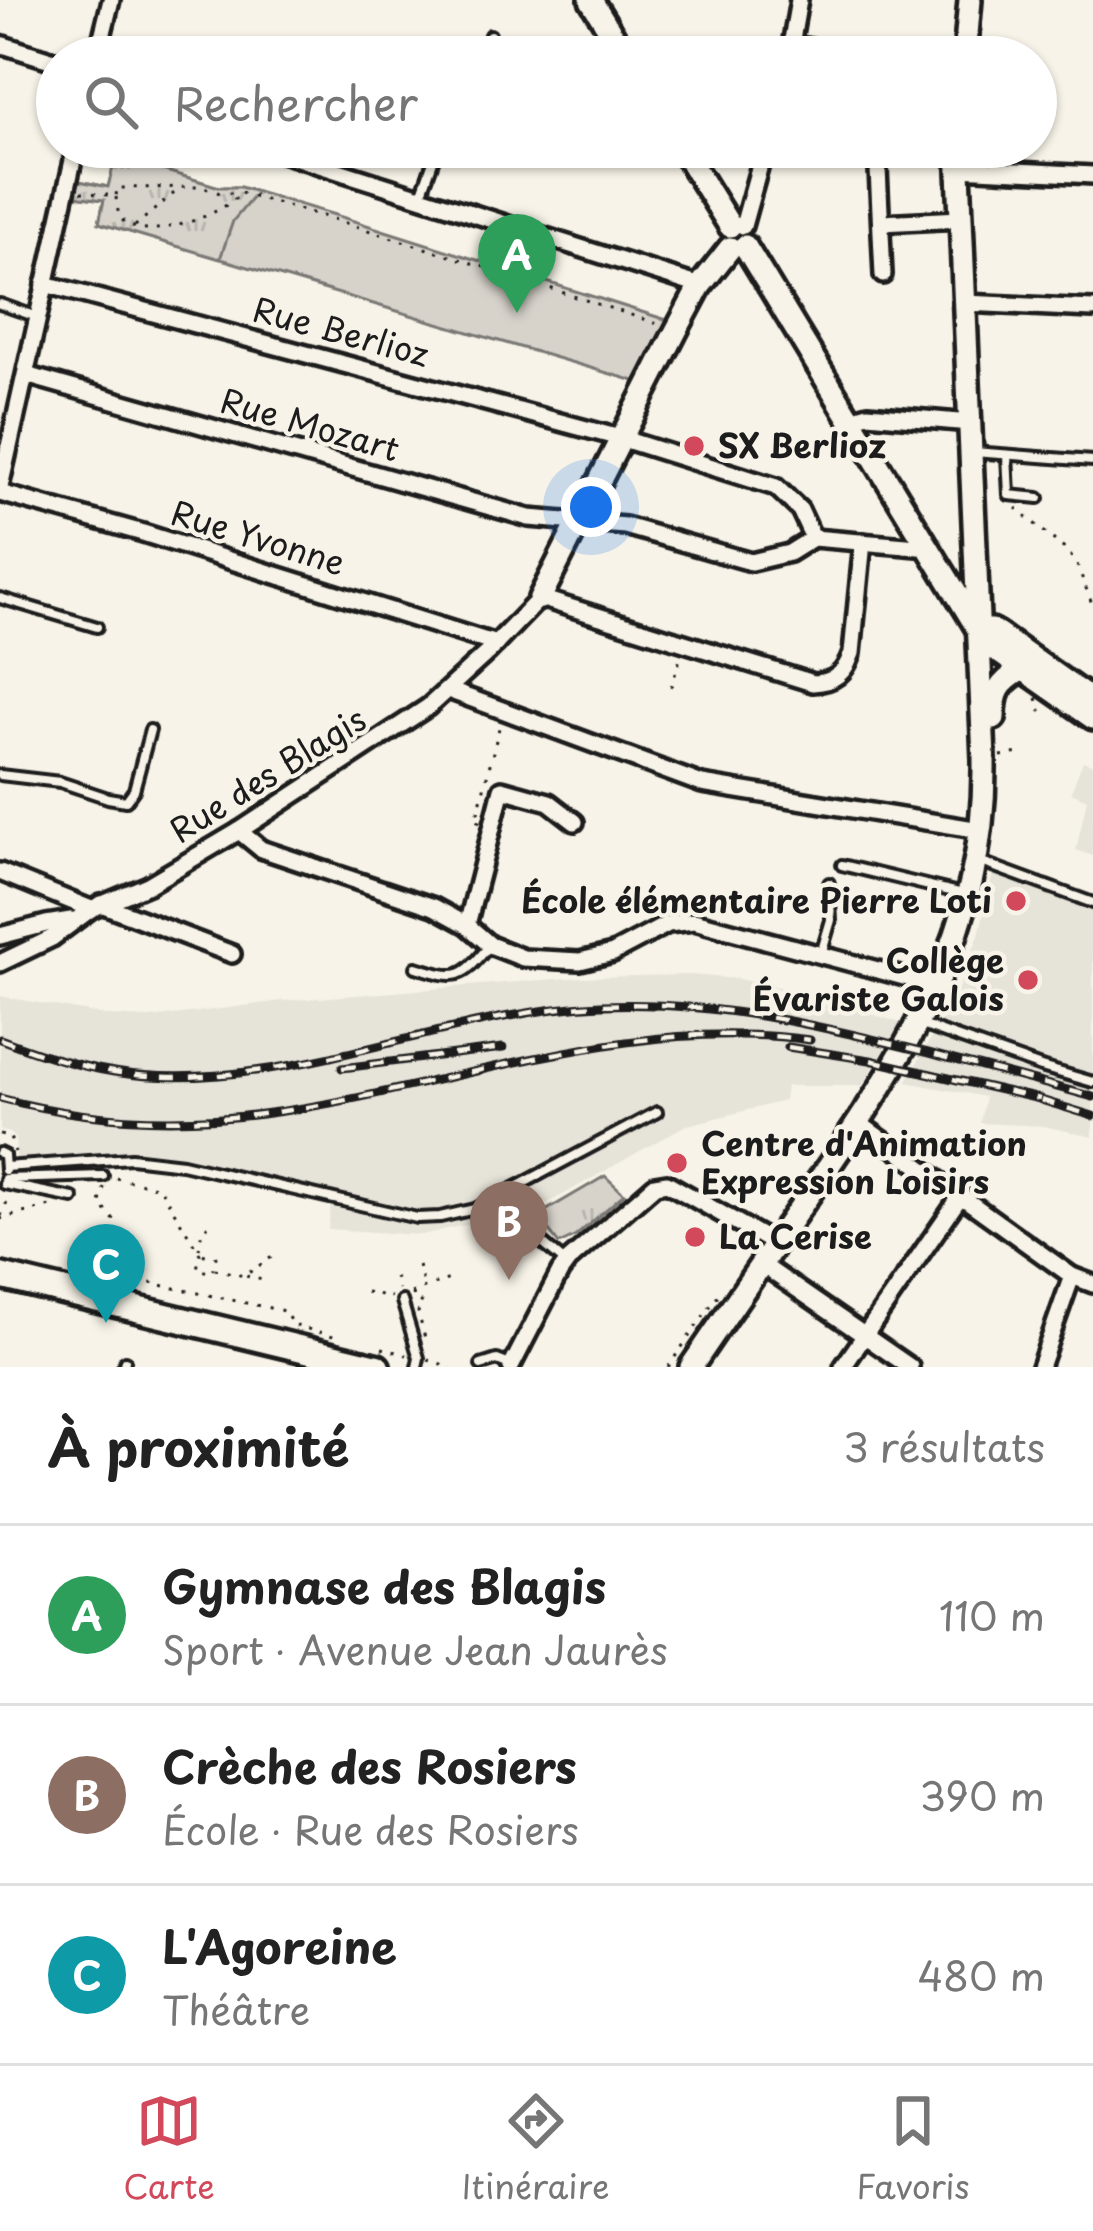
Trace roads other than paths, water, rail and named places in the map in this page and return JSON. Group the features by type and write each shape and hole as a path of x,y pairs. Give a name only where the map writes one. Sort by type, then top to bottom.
{"main road":[{"path":"591,0 613,36"},
{"path":"967,36 970,0"},
{"path":"694,168 987,644 1093,718"},
{"path":"958,168 979,630 991,758"},
{"path":"540,598 700,286 737,236"},
{"path":"930,548 955,550 975,541"},
{"path":"979,630 992,630 1093,702"},
{"path":"691,1367 859,1123 938,986 958,935 976,859 991,758 994,697 998,686 1022,670"},
{"path":"0,1276 142,1320 375,1357"}],"street":[{"path":"102,36 110,0"},
{"path":"793,36 799,0"},
{"path":"0,44 36,55"},
{"path":"0,490 72,168"},
{"path":"331,168 700,286"},
{"path":"737,236 758,168"},
{"path":"1037,168 1093,175"},
{"path":"878,169 883,275"},
{"path":"881,223 961,219"},
{"name":"Rue Berlioz","path":"45,284 620,438 776,487 800,510 813,538"},
{"path":"964,303 1093,309"},
{"name":"Rue Mozart","path":"26,375 529,518 625,526 751,562 789,553 813,538"},
{"path":"851,419 868,414 970,423"},
{"name":"Rue Yvonne","path":"0,490 496,644"},
{"path":"813,538 930,548"},
{"path":"540,598 813,683 829,682 846,669 852,652 863,542"},
{"name":"Rue des Blagis","path":"0,963 239,831 428,707 540,598"},
{"path":"448,690 702,784 980,830"},
{"path":"467,925 502,789 549,802 575,822"},
{"path":"239,831 261,848 434,907 467,925 490,945 523,958 580,961 613,953 668,924 694,921 938,986"},
{"path":"0,872 232,955"},
{"path":"0,936 74,920"},
{"path":"859,1123 1072,1276 1093,1283"},
{"path":"511,1366 567,1263 655,1186 668,1183 775,1244"},
{"path":"843,1367 960,1197"},
{"path":"761,1264 910,1367"},
{"path":"1040,1367 1072,1276"}],"lane":[{"path":"421,196 431,168"},
{"path":"522,275 536,232"},
{"path":"0,304 38,318"},
{"path":"971,452 1093,461"},
{"path":"1007,454 1009,495 1039,498"},
{"path":"0,598 97,627"},
{"path":"0,775 60,782 126,801 134,790 150,730"},
{"path":"976,859 1093,903"},
{"path":"842,865 968,895"},
{"path":"820,956 831,920 829,884"},
{"path":"416,968 440,975 463,973 490,945"},
{"path":"919,1024 1093,1082"},
{"path":"5,1167 131,1158 182,1164 417,1218 475,1209 657,1112"},
{"path":"0,1153 4,1155 3,1187"},
{"path":"3,1187 103,1176"},
{"path":"3,1187 73,1198"},
{"path":"530,1233 567,1263"},
{"path":"399,1300 418,1363"},
{"path":"481,1365 496,1360 511,1366"}],"railway":[{"path":"0,1039 99,1069 175,1077 297,1064 540,1011 601,1005 683,1006 845,1033 1093,1097"},
{"path":"0,1098 98,1116 229,1117 331,1103 601,1046 669,1037 810,1040"},
{"path":"788,1047 870,1060 1040,1099"},
{"path":"342,1068 503,1048"},
{"path":"1041,1100 1093,1116"}],"place":[{"name":"Gymnase des Blagis","path":"517,313"},
{"name":"SX Berlioz","path":"694,446"},
{"name":"École élémentaire Pierre Loti","path":"1016,901"},
{"name":"Collège Évariste Galois","path":"1028,980"},
{"name":"Centre d'Animation Expression Loisirs","path":"677,1163"},
{"name":"La Cerise","path":"695,1237"},
{"name":"Crèche des Rosiers","path":"509,1280"},
{"name":"L'Agoreine","path":"106,1323"}]}
